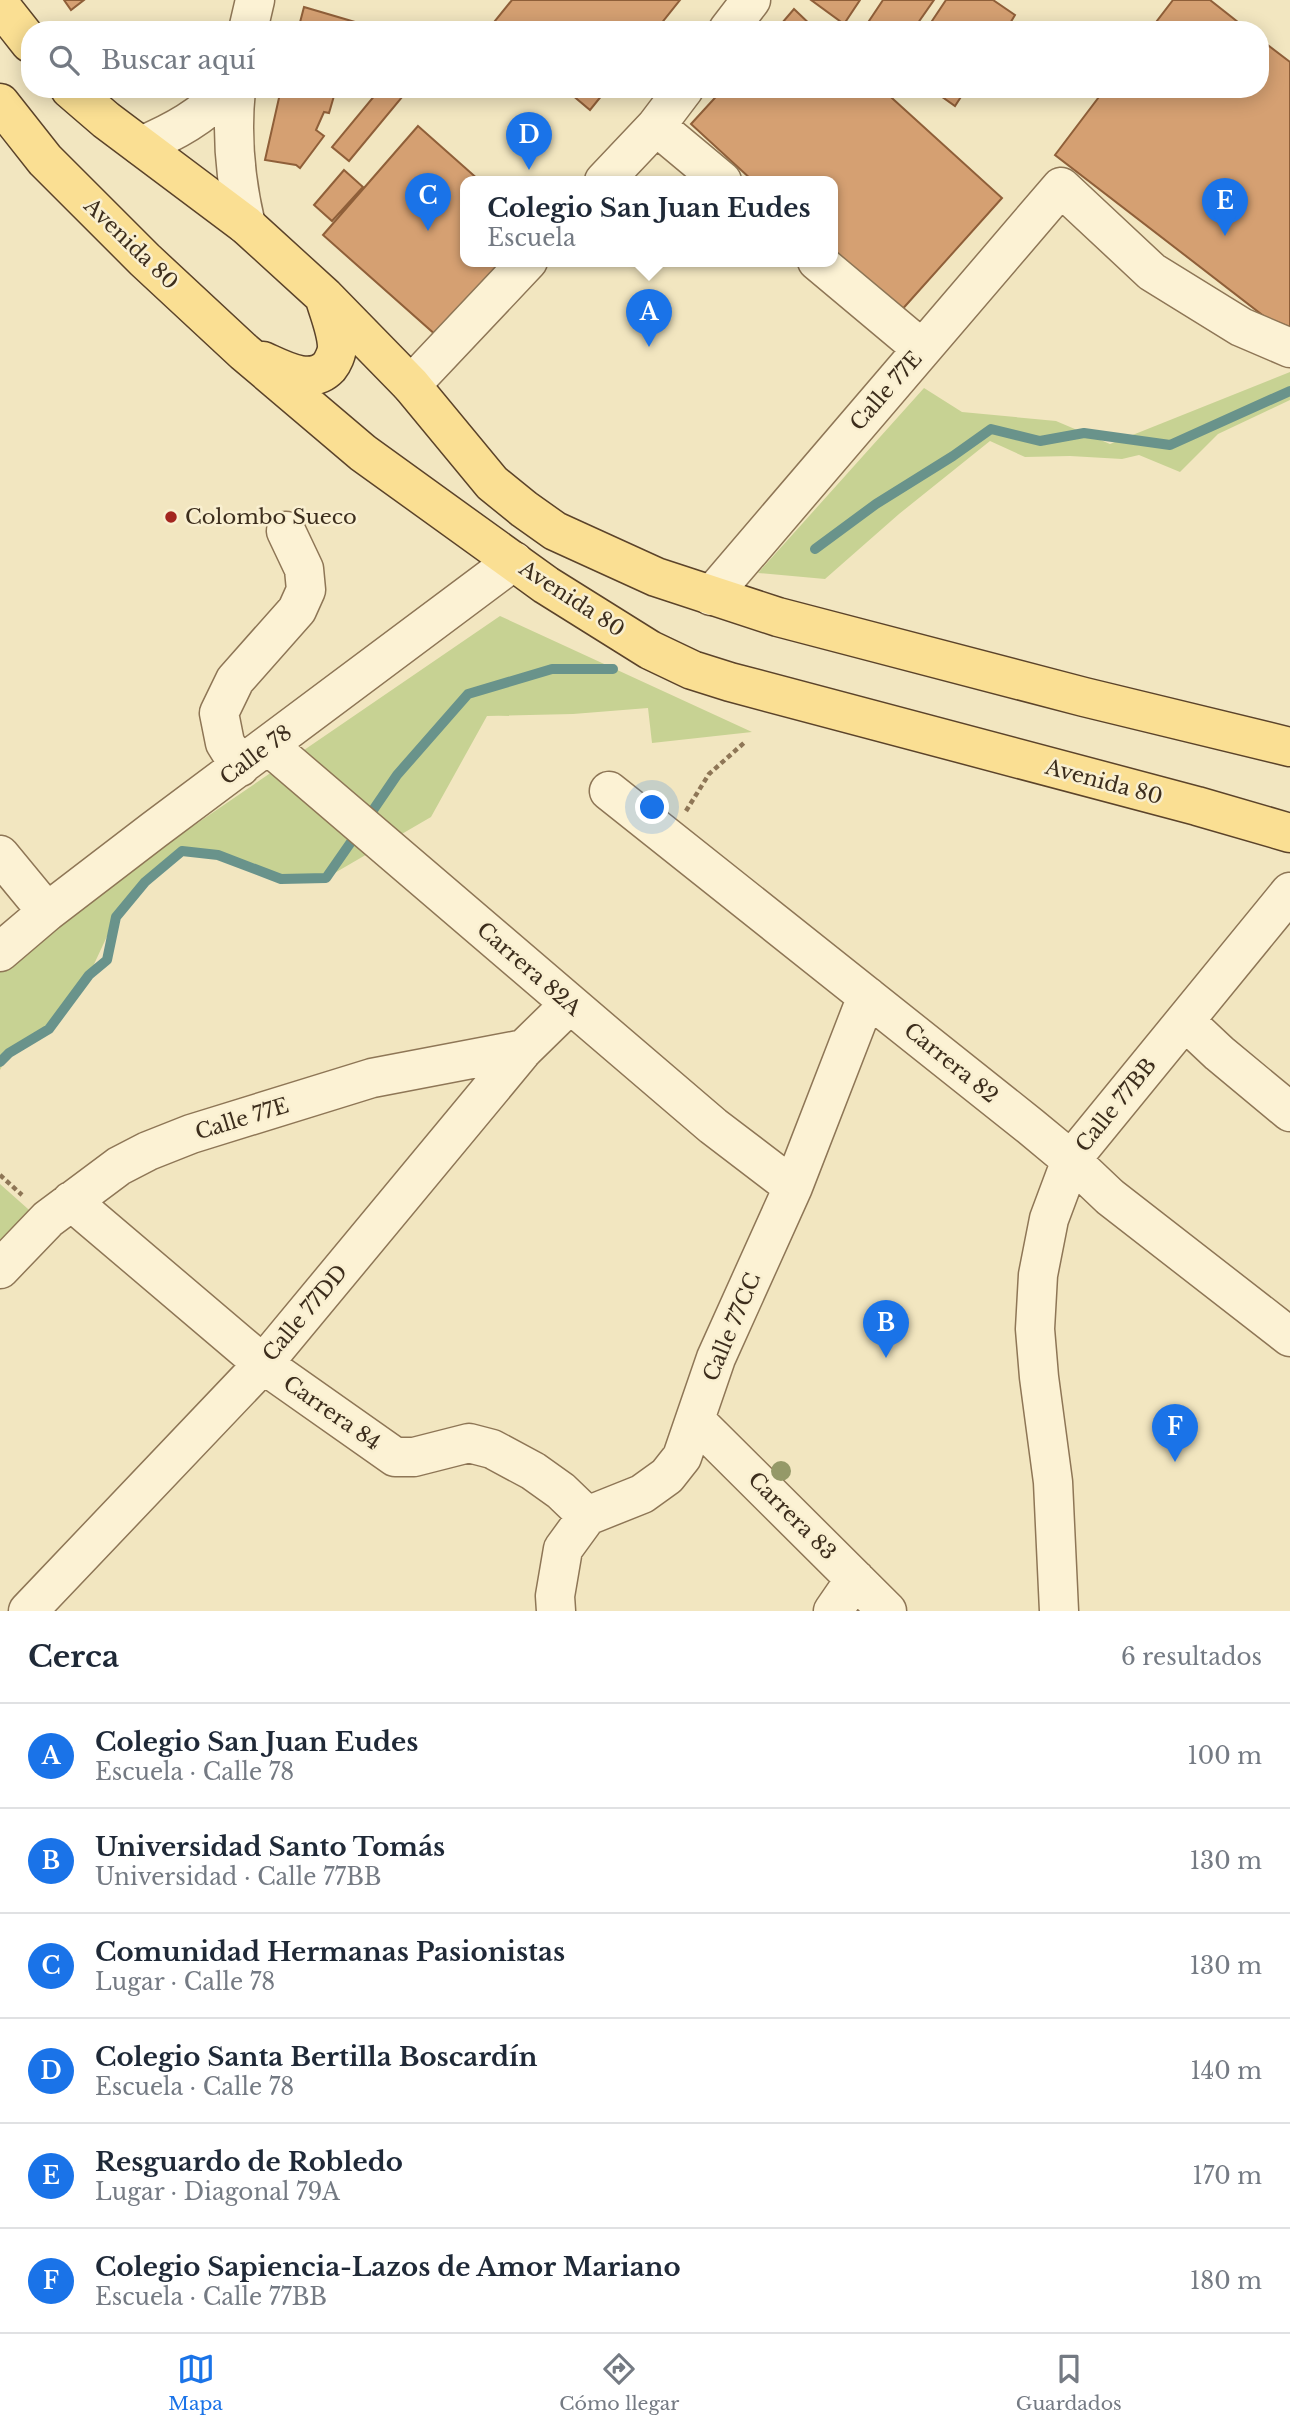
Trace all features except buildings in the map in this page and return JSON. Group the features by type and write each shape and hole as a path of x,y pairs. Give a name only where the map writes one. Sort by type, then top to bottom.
{"main road":[{"path":"0,5 21,32"},
{"path":"80,98 246,225 325,297 411,385 492,483 555,531 624,563 711,596 861,641 1290,747"},
{"name":"Avenida 80","path":"0,103 45,160 145,260 244,352 363,453 547,585 650,650 692,670 1290,833"},
{"path":"244,352 300,375 315,376 326,370 333,363 337,348 325,297"}],"street":[{"path":"250,21 255,0"},
{"path":"736,21 751,0"},
{"path":"141,146 177,131 220,98"},
{"path":"235,98 233,142 246,225"},
{"path":"609,176 656,126 677,98"},
{"path":"656,126 716,176"},
{"name":"Calle 77E","path":"711,596 1061,187 1152,272 1241,327 1290,348"},
{"path":"411,385 522,267"},
{"path":"824,267 922,349"},
{"path":"255,756 225,743 219,713 235,680 297,610 306,590 304,569 286,531"},
{"name":"Calle 78","path":"0,952 47,912 514,561"},
{"name":"Carrera 82A","path":"255,756 383,844 713,1126 793,1187"},
{"name":"Carrera 82","path":"610,791 1071,1160 1111,1197 1290,1337"},
{"path":"0,855 47,912"},
{"name":"Calle 77BB","path":"1059,1611 1054,1482 1035,1329 1038,1275 1047,1230 1071,1160 1290,892"},
{"name":"Calle 77CC","path":"587,1516 642,1494 667,1476 682,1457 716,1358 793,1187 867,996"},
{"name":"Calle 77DD","path":"28,1611 262,1364 524,1049 569,1005"},
{"path":"1185,1021 1290,1112"},
{"name":"Calle 77E","path":"0,1269 48,1219 119,1166 148,1151 372,1079 524,1049"},
{"name":"Carrera 84","path":"71,1201 262,1364 395,1457 414,1457 469,1443 492,1450 533,1471 561,1491 587,1516"},
{"name":"Carrera 83","path":"696,1420 887,1611"},
{"path":"556,1611 555,1596 563,1549 587,1516"},
{"path":"833,1611 855,1579"}],"path":[{"path":"666,836 687,810 709,774 745,742"}],"green space":[{"path":"1290,372 1290,400 1218,434 1180,472 1139,455 1122,459 1025,457 990,441 899,514 825,579 758,573 924,388 962,412 1056,421 1110,444"},
{"path":"500,616 752,732 652,743 648,708 573,714 487,716 431,817 326,878 281,879 218,855 182,851 145,882 116,917 89,975 49,1029 9,1053 0,1070 0,958"},
{"path":"0,1184 37,1217 0,1252"}],"waterway":[{"path":"815,549 876,504 991,429 1040,441 1084,433 1170,445 1290,391"},
{"path":"367,819 397,775 468,694 552,669 613,669"},
{"path":"0,1062 9,1053 49,1029 89,975 107,960 116,917 145,882 182,851 218,855 281,879 326,878 358,832"}],"place":[{"name":"Colegio Santa Bertilla Boscardín","path":"529,170"},
{"name":"Comunidad Hermanas Pasionistas","path":"428,231"},
{"name":"Resguardo de Robledo","path":"1225,236"},
{"name":"Colegio San Juan Eudes","path":"649,347"},
{"name":"Colombo Sueco","path":"171,517"},
{"name":"Universidad Santo Tomás","path":"886,1358"},
{"name":"Colegio Sapiencia-Lazos de Amor Mariano","path":"1175,1462"}]}
